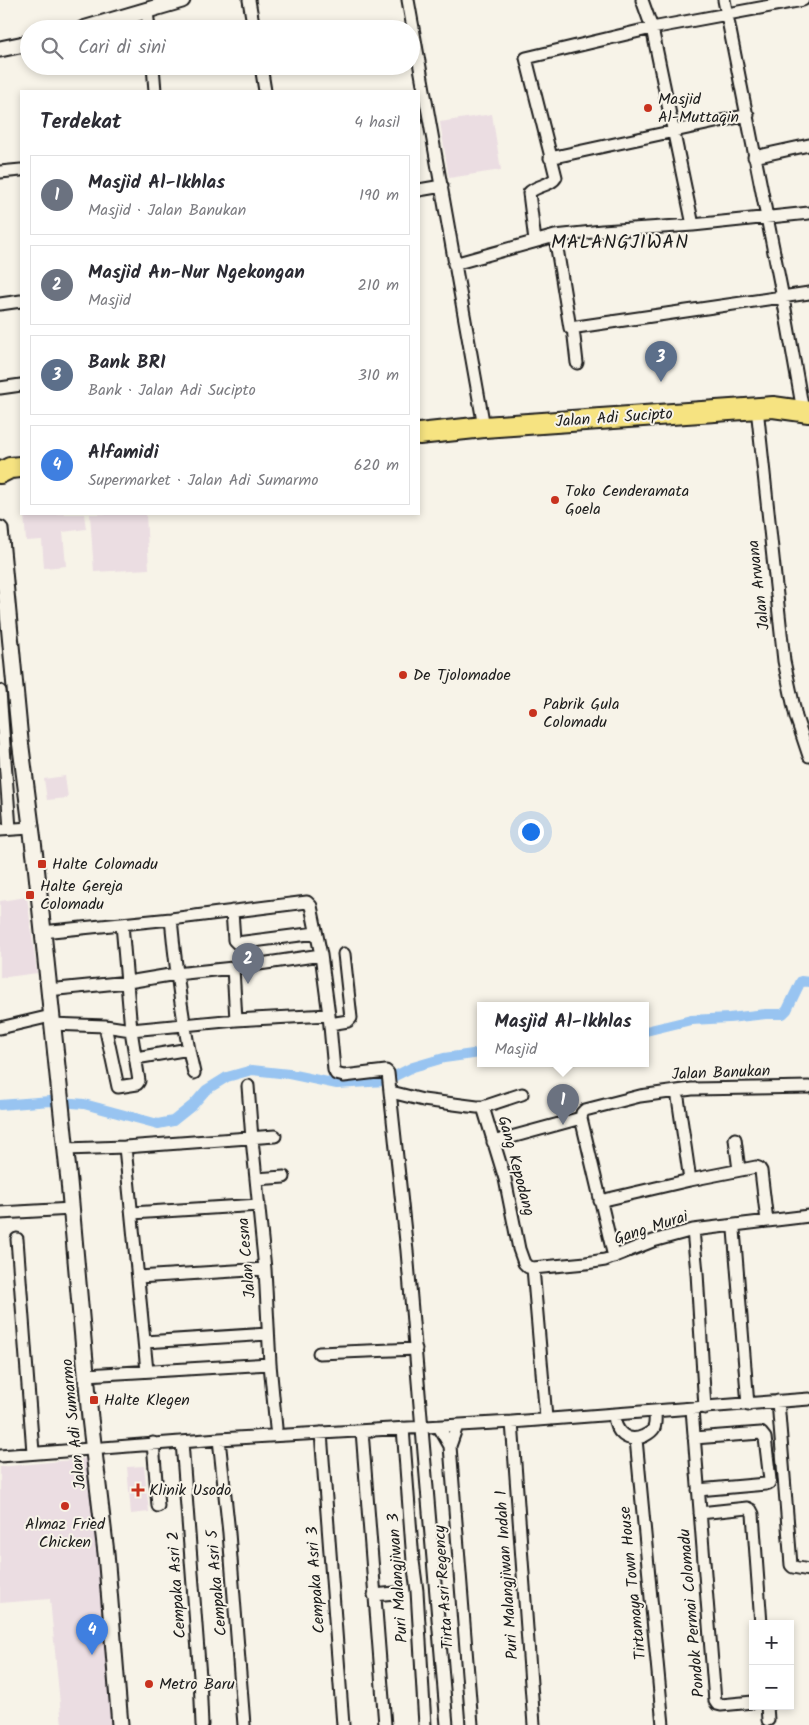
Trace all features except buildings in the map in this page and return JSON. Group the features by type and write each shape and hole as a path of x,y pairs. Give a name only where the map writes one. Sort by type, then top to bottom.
{"highway":[{"name":"Jalan Adi Sucipto","path":"420,434 484,427 773,407 806,411"},
{"path":"0,475 10,468 20,467"},
{"path":"0,475 11,479 20,478"}],"main road":[{"path":"115,20 147,11 165,2 182,0"},
{"path":"0,50 20,44"},
{"name":"Jalan Adi Sumarmo","path":"0,530 20,740 72,1208 93,1448 106,1553 120,1725"}],"street":[{"path":"249,0 252,20"},
{"path":"408,0 412,20"},
{"path":"642,0 652,28 693,225"},
{"path":"724,0 806,411"},
{"path":"535,241 529,193 555,179 556,176 526,58 652,28 803,0"},
{"path":"147,11 148,20"},
{"path":"420,66 484,427"},
{"path":"153,75 155,90"},
{"path":"262,75 265,90"},
{"path":"550,158 748,115"},
{"path":"754,157 809,145"},
{"path":"0,172 20,170"},
{"path":"420,190 442,186"},
{"path":"454,264 555,236 809,213"},
{"path":"555,236 569,327 573,328 809,293"},
{"path":"0,304 20,301"},
{"path":"573,328 577,363"},
{"path":"0,388 20,385"},
{"name":"Jalan Arwana","path":"757,408 784,661 796,717 809,756"},
{"path":"0,691 5,830 30,828"},
{"path":"42,932 171,919 307,902 311,906 321,955 334,1070 336,1074 344,1076 386,1071 388,1073 416,1349 447,1725"},
{"path":"232,912 234,940 237,943 316,933"},
{"path":"171,919 176,974 194,1073"},
{"path":"105,1026 117,1085 119,1088 139,1083 131,1030 122,924"},
{"path":"0,1028 51,1020 131,1030 236,1020 329,1019 348,1021 351,1018 344,954"},
{"path":"48,990 128,982 321,955"},
{"path":"233,968 236,1020"},
{"path":"136,1058 189,1049"},
{"name":"Jalan Cesna","path":"248,1086 265,1269 270,1364 276,1428"},
{"name":"Jalan Banukan","path":"581,1118 585,1110 640,1096 677,1091 809,1087"},
{"path":"390,1090 423,1100 477,1108 483,1107"},
{"path":"677,1091 690,1180"},
{"name":"Gang Kepodang","path":"522,1094 483,1107 505,1179 519,1249 524,1263 528,1267 533,1268"},
{"path":"494,1142 581,1118 614,1257"},
{"path":"66,1149 125,1147 275,1136"},
{"path":"735,1139 739,1170"},
{"path":"125,1147 147,1371"},
{"path":"600,1200 756,1167 761,1171 767,1221"},
{"path":"256,1179 284,1176"},
{"path":"132,1213 259,1205"},
{"path":"0,1213 72,1208"},
{"name":"Gang Murai","path":"533,1268 586,1264 614,1257 653,1241 693,1230 809,1216"},
{"path":"693,1230 705,1408"},
{"path":"734,1230 748,1405"},
{"path":"17,1239 33,1452"},
{"path":"533,1268 546,1418"},
{"path":"138,1278 265,1269"},
{"path":"144,1342 268,1334"},
{"path":"319,1353 416,1349"},
{"path":"86,1375 270,1364"},
{"path":"0,1456 153,1443 614,1415 809,1399"},
{"path":"778,1401 791,1565 809,1570"},
{"name":"Pondok Permai Colomadu","path":"692,1409 715,1701 721,1705 749,1702"},
{"path":"614,1415 614,1422 621,1434 636,1439 651,1432 654,1427 655,1411"},
{"name":"Puri Malangjiwan Indah 1","path":"512,1422 534,1725"},
{"name":"Tirta Asri Regency","path":"450,1446 457,1426"},
{"name":"Tirta Asri Regency","path":"440,1427 450,1446 472,1725"},
{"name":"Puri Malangjiwan 3","path":"403,1428 417,1591 425,1725"},
{"path":"362,1431 385,1725"},
{"name":"Cempaka Asri 3","path":"321,1433 343,1725"},
{"path":"694,1438 761,1433 765,1438 770,1480 766,1484 698,1490"},
{"name":"Cempaka Asri 5","path":"219,1439 229,1533 244,1725"},
{"name":"Tirtamaya Town House","path":"636,1439 663,1725"},
{"name":"Cempaka Asri 2","path":"182,1442 202,1725"},
{"path":"153,1443 158,1506"},
{"name":"Pondok Permai Colomadu","path":"700,1513 747,1508 751,1510 753,1514 761,1620"},
{"path":"374,1595 395,1593"},
{"path":"767,1710 768,1720"}],"shaded area":[{"path":"492,114 501,170 449,178 440,122"},
{"path":"24,515 84,515 86,529 63,532 66,566 44,568 42,540 26,541"},
{"path":"90,515 146,515 149,569 94,572"},
{"path":"65,776 68,798 47,800 44,779"},
{"path":"27,897 37,973 0,978 0,901"},
{"path":"91,1458 116,1725 62,1725 50,1599 0,1603 0,1467"},
{"name":"Klinik Usodo","path":"144,1466 149,1512 131,1514 127,1467"}],"waterway":[{"path":"649,1030 691,1020 783,1014 787,1010 801,981 809,982"},
{"path":"0,1105 50,1101 84,1104 158,1124 173,1121 193,1105 206,1090 227,1077 252,1070 289,1074 337,1084 385,1081 413,1067 444,1058 477,1053"}],"place":[{"name":"Masjid Al-Muttaqin","path":"648,108"},
{"name":"Bank BRI","path":"661,382"},
{"name":"Toko Cenderamata Goela","path":"555,500"},
{"name":"De Tjolomadoe","path":"403,675"},
{"name":"Pabrik Gula Colomadu","path":"533,713"},
{"name":"Halte Colomadu","path":"42,864"},
{"name":"Halte Gereja Colomadu","path":"30,895"},
{"name":"Masjid An-Nur Ngekongan","path":"248,984"},
{"name":"Masjid Al-Ikhlas","path":"563,1125"},
{"name":"Halte Klegen","path":"94,1400"},
{"name":"Klinik Usodo","path":"138,1490"},
{"name":"Almaz Fried Chicken","path":"65,1506"},
{"name":"Alfamidi","path":"92,1655"},
{"name":"Metro Baru","path":"149,1684"}],"district":[{"name":"MALANGJIWAN","path":"620,243"}]}
